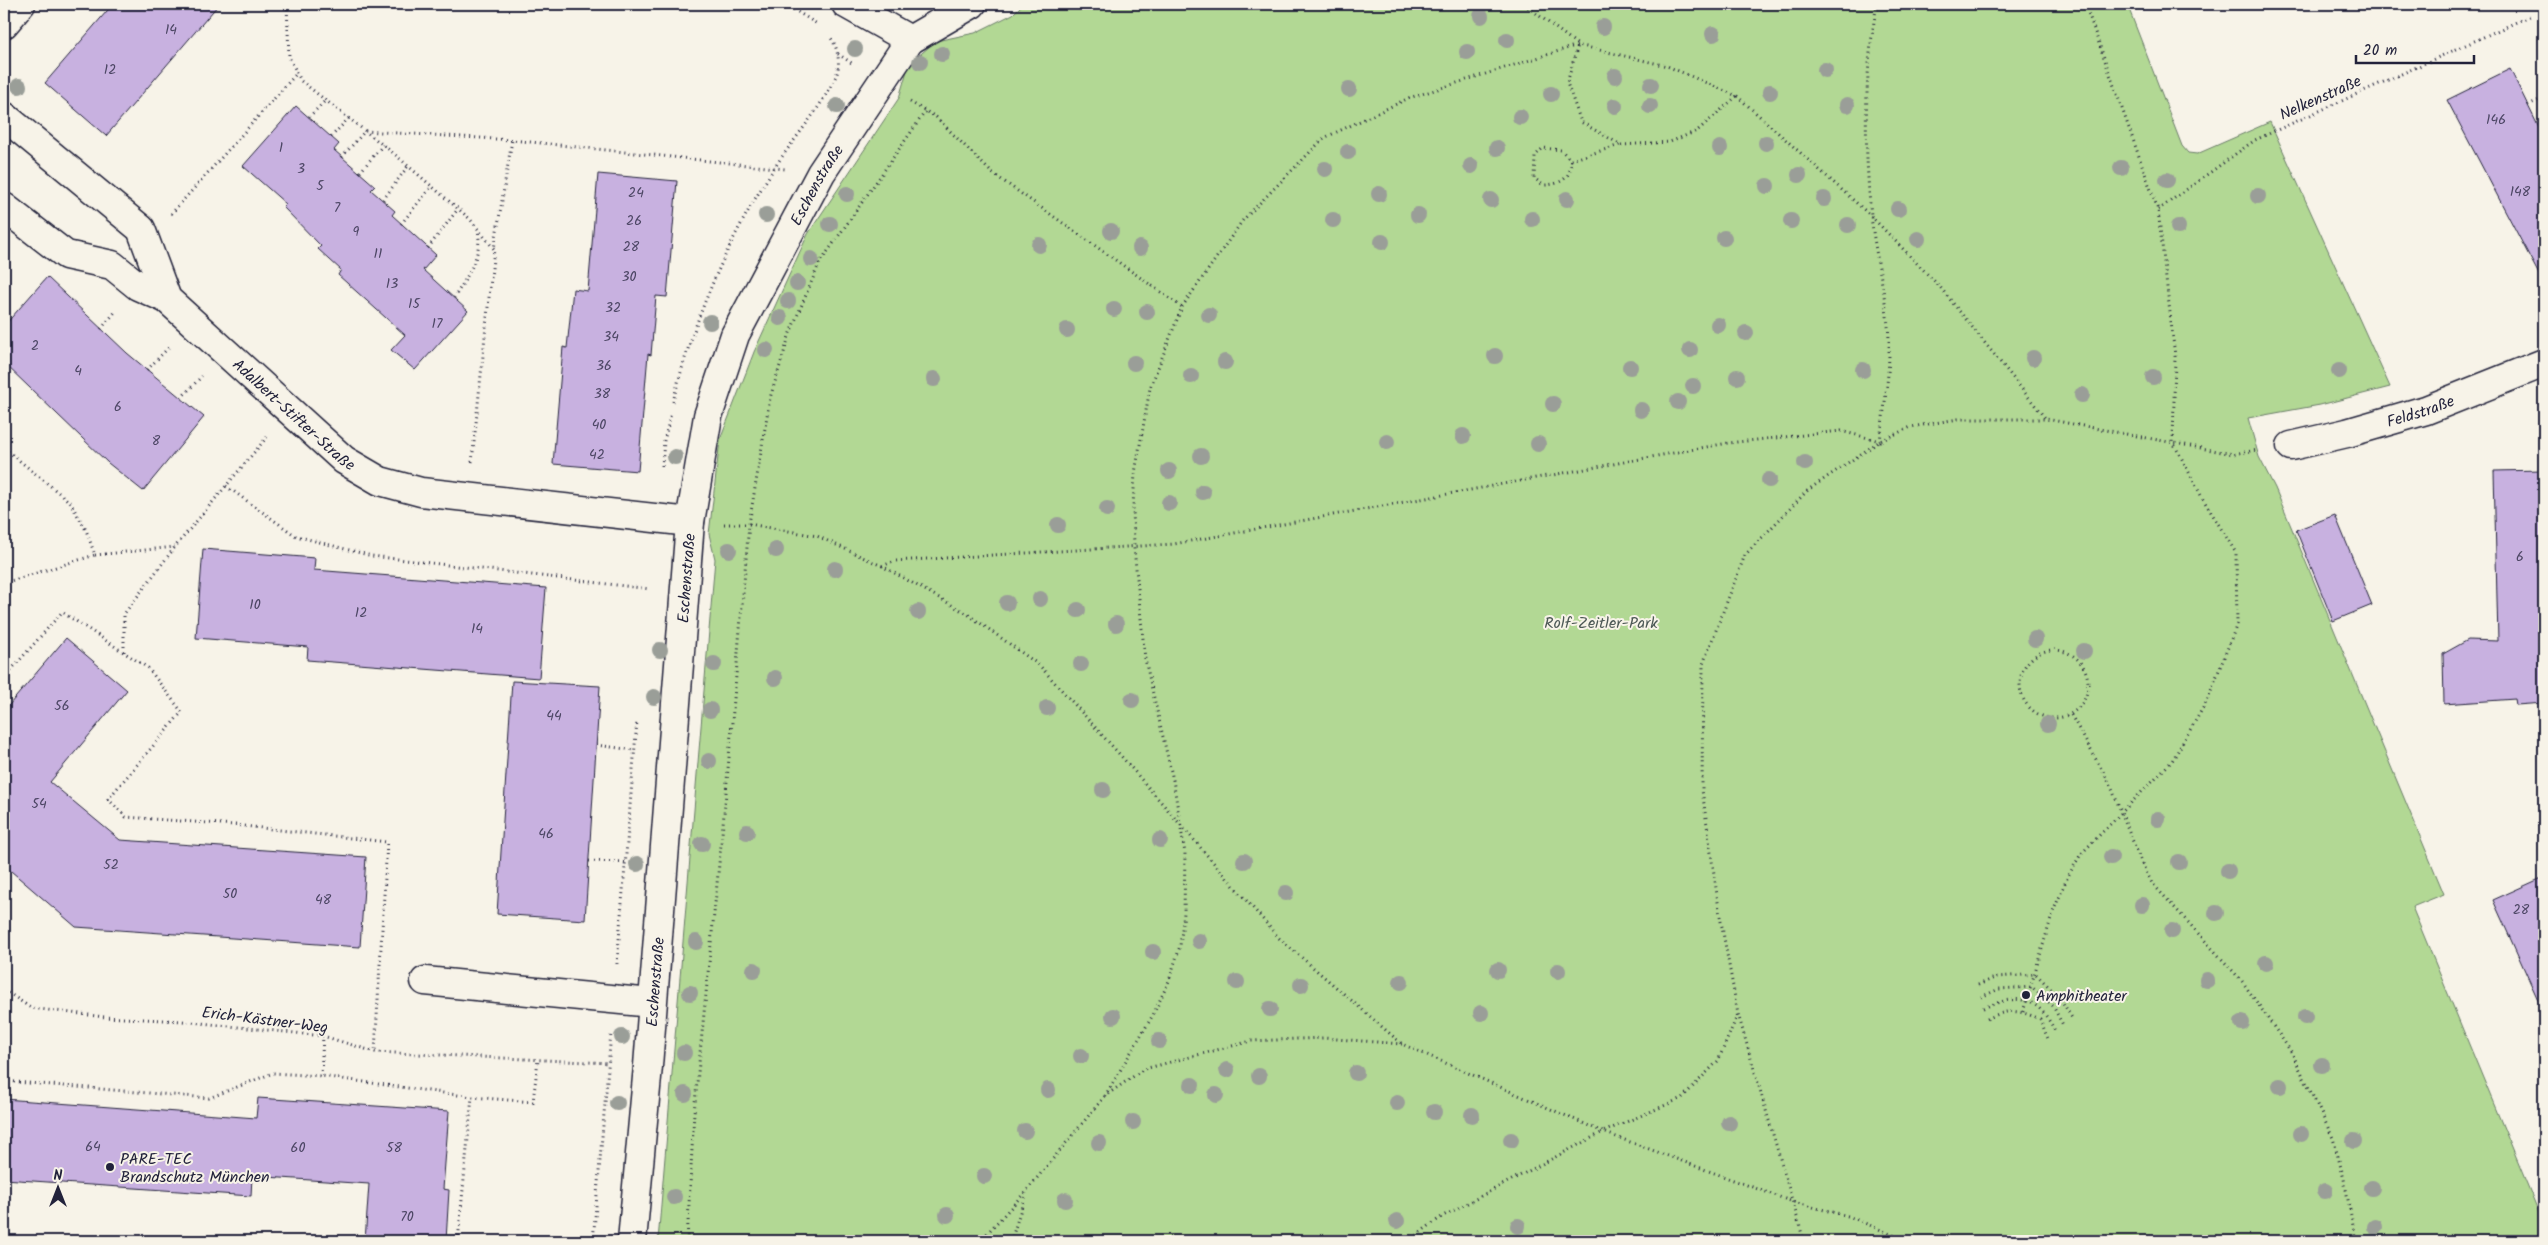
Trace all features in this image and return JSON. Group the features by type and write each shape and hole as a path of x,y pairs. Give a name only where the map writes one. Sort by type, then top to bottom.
{"street":[{"path":"4,24 21,4"},
{"path":"846,4 910,40"},
{"name":"Eschenstraße","path":"632,1241 648,1066 690,522 708,416 735,335 821,173 910,40 972,4"},
{"name":"Adalbert-Stifter-Straße","path":"4,116 141,229 167,299 344,460 380,481 421,492 690,522"},
{"path":"4,207 66,255 112,265 138,286 167,299"},
{"name":"Feldstraße","path":"2291,446 2347,433 2426,410 2544,363"},
{"path":"425,981 652,1003"}],"path":[{"path":"287,4 289,57 301,81 432,186 458,209 494,249"},
{"path":"785,4 822,28"},
{"path":"1524,4 1578,45 1667,66 1737,96 1871,216 1940,288 2046,419"},
{"path":"1877,4 1868,50 1866,142 1871,216 1889,339 1888,373 1880,441"},
{"path":"2023,1012 2036,974 2053,912 2068,876 2081,854 2172,761 2207,701 2237,624 2236,553 2203,500 2173,442 2175,356 2158,210 2085,4"},
{"name":"Nelkenstraße","path":"2158,210 2255,140 2532,15"},
{"path":"828,34 838,54"},
{"path":"1578,45 1567,83 1581,122 1621,145"},
{"path":"980,1241 1027,1190 1105,1096 1153,1016 1169,981 1180,946 1186,882 1185,853 1173,780 1145,659 1134,548 1135,473 1150,388 1182,307 1243,220 1324,138 1409,98 1578,45"},
{"path":"146,242 297,73"},
{"path":"882,82 936,118 992,173 1182,307"},
{"path":"1570,160 1621,145 1670,142 1697,131 1737,96"},
{"path":"2528,105 2544,98"},
{"path":"309,118 326,100"},
{"path":"687,1241 694,1113 725,804 749,524 770,398 790,333 819,264 925,112"},
{"path":"331,137 349,118"},
{"path":"365,131 512,140 821,173"},
{"path":"342,157 365,131"},
{"path":"468,498 494,249 512,140"},
{"path":"360,172 382,145"},
{"path":"1543,148 1561,150 1570,160 1569,171 1563,182 1543,185 1534,178 1535,156 1543,148"},
{"path":"382,200 408,166"},
{"path":"401,224 432,186"},
{"path":"428,248 458,209"},
{"path":"454,298 471,271 480,242 478,230"},
{"path":"147,370 162,353"},
{"path":"124,653 124,614 175,547 290,410"},
{"path":"1804,1241 1738,1014 1720,916 1702,790 1703,664 1745,555 1808,490 1880,441 1912,427 1958,419 2046,419 2233,454 2291,446"},
{"path":"882,566 895,561 1134,548 1174,544 1728,443 1841,431 1880,441"},
{"path":"4,448 70,502 86,530 95,555"},
{"path":"226,486 296,536 372,556 650,589"},
{"path":"749,524 817,536 882,566 966,613 1039,665 1121,756 1279,938 1402,1044 1603,1132 1793,1202 1848,1216 1907,1241"},
{"path":"4,583 95,555 175,547"},
{"path":"4,678 62,612 148,668 182,712 108,800 126,817 235,825 387,842 375,1052"},
{"path":"2048,650 2060,650 2071,654 2080,662 2086,673 2086,696 2080,707 2070,715 2050,719 2039,716 2030,710 2024,702 2020,691 2022,670 2036,654 2048,650"},
{"path":"2070,715 2122,811 2142,864 2152,883 2242,981 2292,1053 2334,1138 2356,1241"},
{"path":"596,745 634,750"},
{"path":"589,861 625,862"},
{"path":"1978,985 1997,977 2036,974 2060,998 2072,1018"},
{"path":"1981,997 1999,989 2032,987 2053,1006 2064,1027"},
{"name":"Erich-Kästner-Weg","path":"4,990 31,1008 105,1017 182,1021 323,1036 375,1052 648,1066"},
{"path":"1983,1008 2000,1001 2028,1000 2046,1014 2056,1033"},
{"path":"1987,1019 2004,1011 2023,1012 2040,1019 2048,1039"},
{"path":"1408,1241 1443,1216 1603,1132 1682,1098 1718,1061 1738,1014"},
{"path":"321,1076 323,1036"},
{"path":"1105,1096 1144,1069 1251,1041 1323,1038 1402,1044"},
{"path":"4,1081 208,1098 273,1073 321,1076 472,1097 533,1102 538,1060"},
{"path":"458,1241 472,1097"},
{"path":"1011,1241 1027,1190"}],"green space":[{"name":"Rolf-Zeitler-Park","path":"1023,4 2127,4 2182,146 2188,153 2197,154 2270,122 2390,387 2320,405 2248,418 2259,457 2275,488 2444,894 2412,907 2544,1225 2544,1241 658,1241 715,559 709,534 720,440 754,352 808,234 899,98 909,64 936,41 975,33 1013,14"}],"building":[{"path":"113,4 219,4 106,136 45,83"},
{"path":"2510,69 2544,138 2544,284 2447,100"},
{"path":"296,106 339,144 334,150 375,186 371,190 395,211 392,215 436,255 423,270 468,311 415,370 391,350 405,335 338,275 341,270 318,249 321,246 283,207 286,204 243,166"},
{"path":"598,174 677,181 667,297 656,296 651,355 648,354 638,471 553,464 563,347 567,348 573,289 588,291"},
{"path":"47,277 127,353 204,417 143,491 108,463 4,363 4,326"},
{"path":"2544,470 2544,703 2516,705 2515,699 2444,704 2443,654 2468,640 2498,641 2494,471"},
{"path":"2335,515 2372,605 2333,621 2296,530"},
{"path":"203,549 315,558 314,570 546,588 539,678 307,660 308,647 196,638"},
{"path":"66,638 127,690 50,782 120,840 366,857 360,947 76,927 4,865 4,711"},
{"path":"512,681 600,686 585,920 497,914"},
{"path":"2544,877 2544,1013 2493,900"},
{"path":"258,1098 449,1111 443,1189 449,1190 446,1241 365,1241 369,1184 252,1176 251,1196 4,1179 4,1099 256,1118"}],"place":[{"name":"Amphitheater","path":"2026,995"},
{"name":"PARE-TEC Brandschutz München","path":"110,1167"}]}
